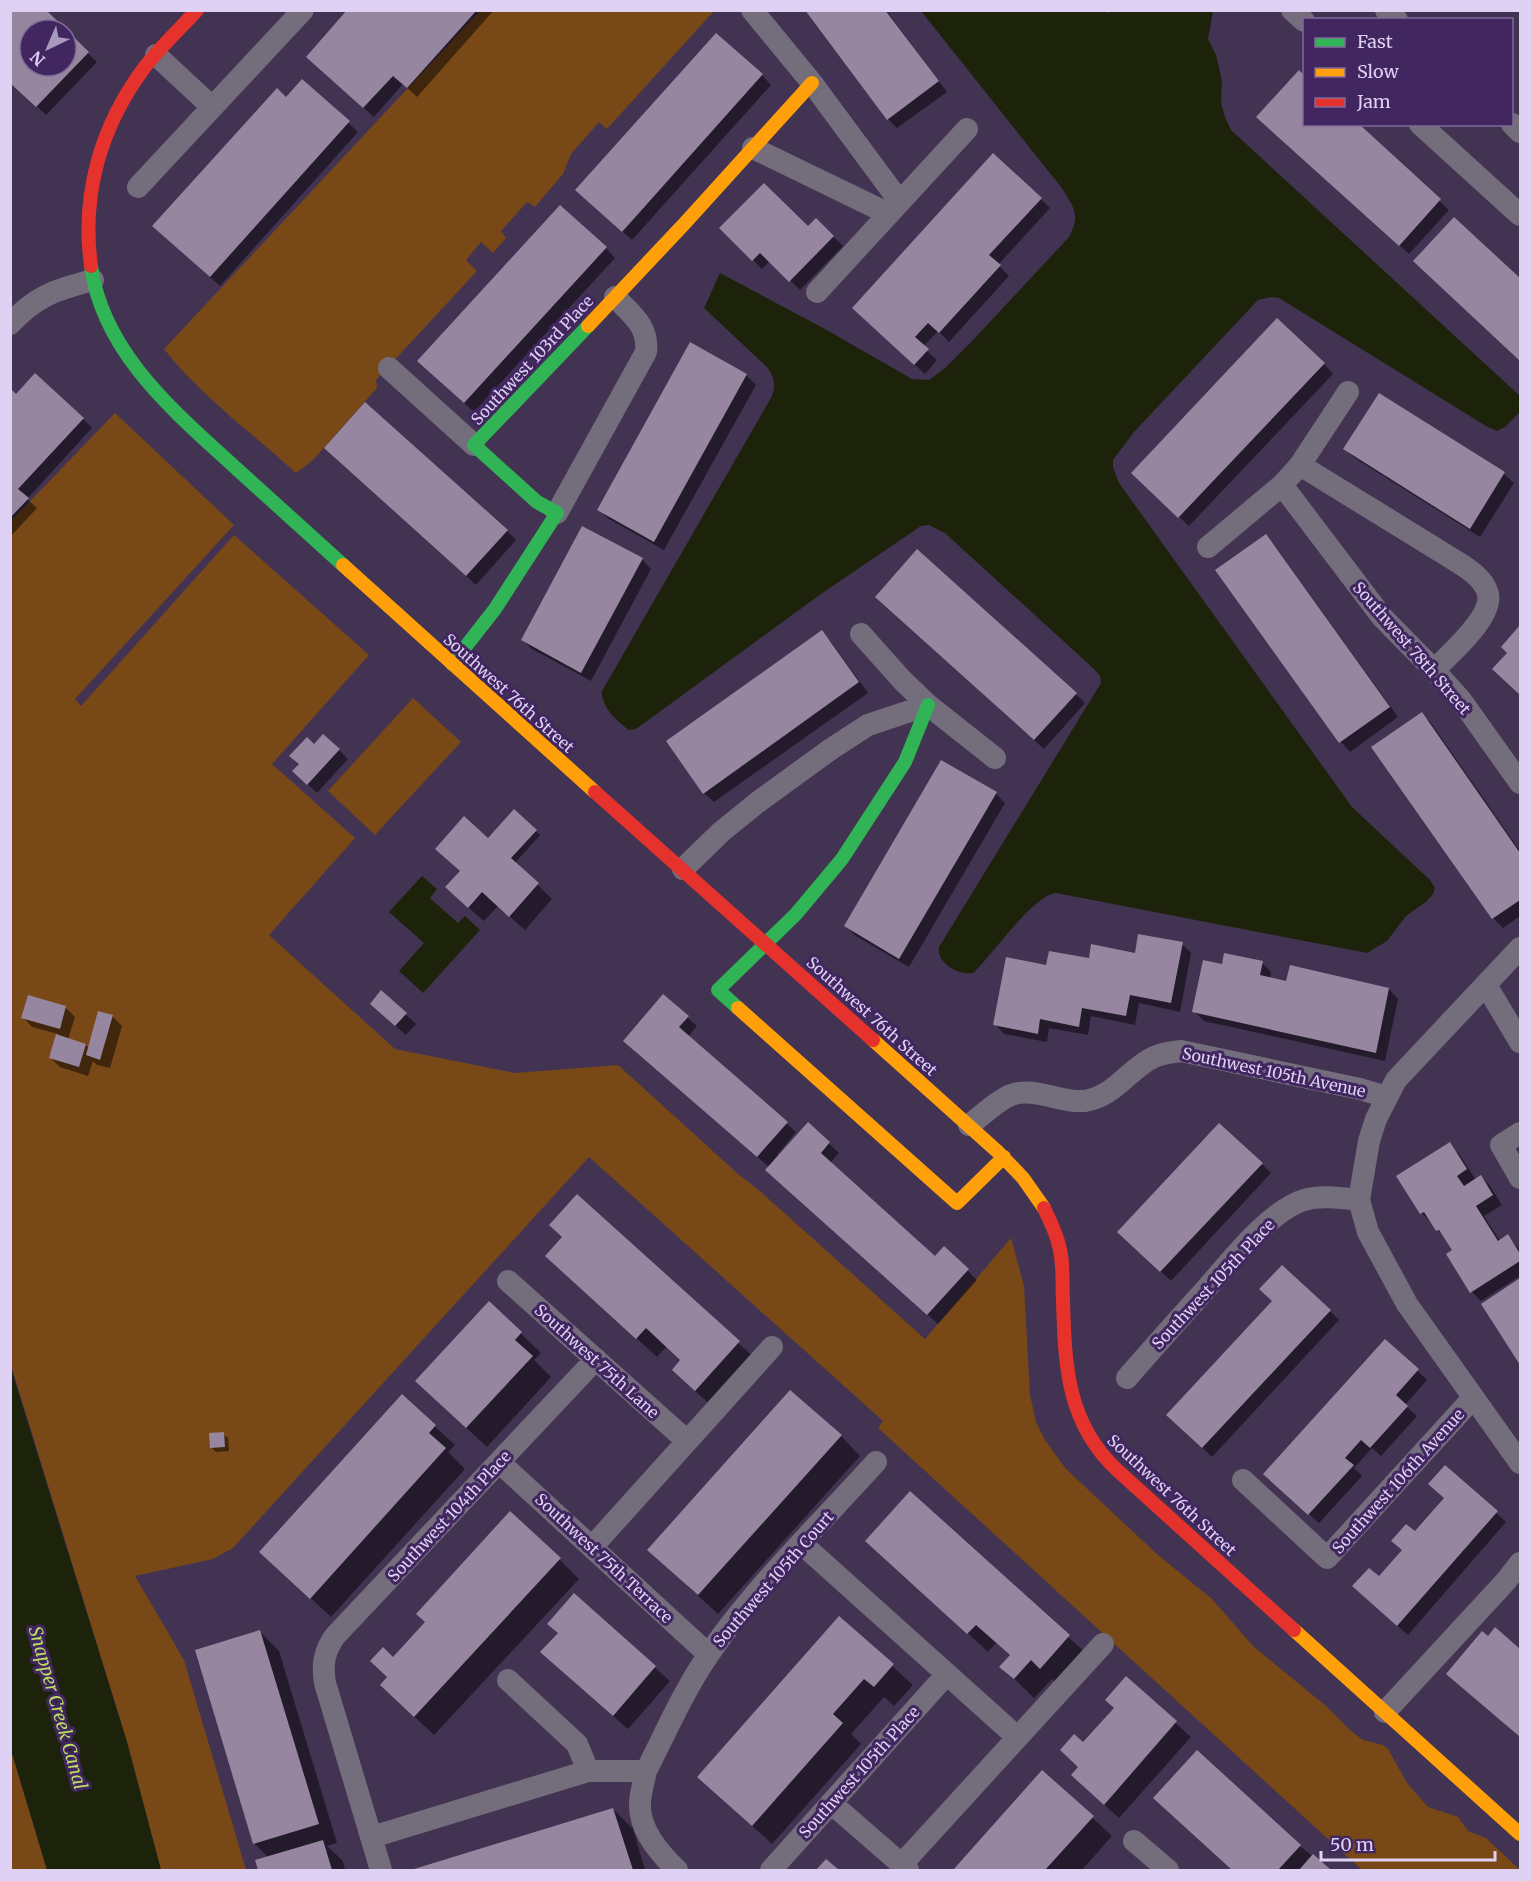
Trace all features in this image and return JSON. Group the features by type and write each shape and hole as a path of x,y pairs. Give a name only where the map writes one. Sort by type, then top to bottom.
{"street":[{"name":"Southwest 76th Street","path":"197,10 144,68 117,108 98,155 88,208 88,236 93,280 101,306 116,340 132,365 153,392 452,664 1004,1157 1038,1197 1054,1228 1060,1255 1066,1369 1071,1392 1089,1439 1150,1500 1521,1834"},
{"path":"138,187 303,10"},
{"path":"752,10 812,83 895,208"},
{"path":"156,55 212,107"},
{"name":"Southwest 103rd Place","path":"557,513 537,502 474,445 615,297 812,83"},
{"path":"1422,126 1521,215"},
{"path":"817,292 967,129"},
{"path":"753,148 895,208"},
{"path":"10,324 38,299 59,289 93,280"},
{"path":"452,664 498,607 557,513 646,352 648,340 640,324 615,297"},
{"path":"389,368 474,445"},
{"path":"1208,547 1282,484 1300,465 1348,392"},
{"path":"1300,465 1471,570 1484,585 1488,595 1487,608 1481,619 1434,670"},
{"name":"Southwest 78th Street","path":"1282,484 1382,617 1461,700 1519,776"},
{"path":"861,634 928,705 995,758"},
{"path":"683,869 721,832 831,749 868,725 928,705"},
{"path":"928,705 905,762 842,859 796,914 718,990 957,1203 1004,1157"},
{"path":"1521,948 1400,1075 1387,1097 1369,1141 1359,1200 1368,1232 1407,1304 1521,1463"},
{"path":"1486,985 1521,1042"},
{"name":"Southwest 105th Avenue","path":"969,1125 1013,1094 1029,1093 1069,1101 1091,1100 1111,1089 1152,1057 1181,1051 1342,1085 1387,1097"},
{"path":"1521,1133 1501,1145 1521,1178"},
{"name":"Southwest 105th Place","path":"1127,1378 1237,1254 1270,1221 1289,1207 1305,1200 1323,1197 1359,1200"},
{"name":"Southwest 75th Lane","path":"508,1281 687,1441"},
{"path":"592,1547 772,1347"},
{"name":"Southwest 104th Place","path":"381,1870 325,1683 323,1671 325,1652 335,1636 596,1359"},
{"name":"Southwest 106th Avenue","path":"1243,1480 1327,1558 1473,1398"},
{"name":"Southwest 75th Terrace","path":"499,1462 708,1654"},
{"name":"Southwest 105th Court","path":"677,1870 652,1841 641,1817 640,1806 646,1771 708,1654 751,1600 876,1462"},
{"path":"802,1544 1017,1737"},
{"path":"1386,1712 1513,1588 1521,1563"},
{"path":"831,1803 905,1867 1017,1737 1103,1644"},
{"name":"Southwest 105th Place","path":"771,1870 947,1674"},
{"path":"508,1680 577,1744 588,1771"},
{"path":"372,1837 588,1771 646,1771"},
{"path":"1134,1841 1168,1870"}],"shaded area":[{"path":"480,11 714,11 607,129 599,122 571,154 563,174 535,207 527,202 501,231 506,238 493,253 481,242 466,260 477,271 376,380 377,388 313,460 296,473 210,398 164,349"},
{"path":"115,413 234,525 75,699 81,706 234,535 369,655 272,764 355,838 269,935 395,1049 515,1073 618,1065 925,1339 1011,1238 1024,1286 1030,1395 1036,1422 1045,1440 1066,1469 1158,1555 1212,1599 1253,1646 1326,1706 1351,1731 1363,1740 1383,1745 1388,1749 1407,1783 1428,1807 1458,1817 1468,1831 1486,1838 1520,1870 1362,1870 878,1428 883,1421 589,1157 233,1548 213,1559 135,1576 184,1660 246,1870 161,1870 127,1742 11,1365 10,522"},
{"path":"413,698 461,742 375,835 328,791"},
{"path":"11,1750 47,1870 11,1870"}],"water":[{"path":"1102,10 1108,13 1114,10 1213,11 1208,39 1216,55 1222,81 1221,103 1231,130 1520,396 1520,412 1505,427 1497,431 1279,298 1271,297 1258,300 1134,432 1113,460 1119,483 1352,807 1430,880 1435,888 1427,901 1406,916 1387,941 1367,953 1056,893 1046,897 1024,915 973,973 955,970 945,963 939,953 939,947 1101,683 1100,676 1094,669 945,533 929,525 921,526 821,594 636,729 629,730 615,718 602,697 602,691 772,396 774,382 768,368 704,308 720,273 912,379 929,380 945,368 974,339 1069,237 1075,217 1072,206 1061,187 921,11"},
{"path":"422,876 437,889 430,898 458,923 465,916 480,930 423,993 399,971 424,943 389,912"},
{"name":"Snapper Creek Canal","path":"10,1365 127,1742 161,1870 47,1870 11,1750"}],"building":[{"path":"10,10 46,10 54,18 18,18 18,78 64,78 36,107 10,83"},
{"path":"347,10 477,10 407,88 393,76 363,108 306,57"},
{"path":"805,10 885,10 939,81 887,120"},
{"path":"716,33 763,74 622,232 575,190"},
{"path":"78,41 89,52 78,63"},
{"path":"1299,70 1303,74 1303,126 1361,126 1441,199 1399,246 1256,117"},
{"path":"302,79 350,121 210,277 152,226 277,88 286,97"},
{"path":"993,153 1042,198 989,255 1001,265 939,333 928,323 915,337 929,349 914,365 852,308"},
{"path":"764,183 808,226 816,218 834,236 789,282 760,253 752,261 719,228"},
{"path":"560,205 607,247 464,403 417,361"},
{"path":"1454,217 1520,278 1520,361 1413,261"},
{"path":"1277,318 1325,363 1178,518 1131,473"},
{"path":"690,342 747,374 654,542 597,510"},
{"path":"35,373 84,418 18,489 29,498 10,518 10,388 16,394"},
{"path":"1379,393 1505,472 1470,529 1343,449"},
{"path":"365,402 508,530 466,576 324,448"},
{"path":"582,526 643,558 581,673 521,640"},
{"path":"1266,534 1390,707 1339,743 1215,570"},
{"path":"917,549 1077,693 1034,740 875,597"},
{"path":"1520,625 1520,695 1492,669 1507,653 1501,647"},
{"path":"822,630 859,682 703,794 666,741"},
{"path":"1422,712 1520,853 1520,900 1492,919 1371,747"},
{"path":"323,734 340,749 307,785 292,771 299,764 289,756 307,737 314,744"},
{"path":"941,760 997,792 899,959 844,926"},
{"path":"514,809 537,830 511,858 539,883 509,917 482,892 468,908 445,887 460,871 435,849 464,816 488,838"},
{"path":"1138,934 1183,942 1171,1003 1130,995 1126,1016 1082,1008 1079,1027 1040,1019 1038,1034 993,1025 1006,957 1046,965 1049,951 1089,958 1091,944 1135,953"},
{"path":"1224,953 1263,961 1260,975 1286,981 1290,965 1389,988 1376,1053 1192,1012 1203,960 1222,964"},
{"path":"381,990 407,1013 395,1026 370,1004"},
{"path":"663,994 689,1016 679,1027 788,1122 757,1157 623,1041"},
{"path":"28,995 66,1006 60,1029 21,1018"},
{"path":"98,1011 113,1015 100,1060 86,1055"},
{"path":"56,1034 86,1044 79,1067 49,1058"},
{"path":"808,1122 830,1142 821,1153 935,1256 944,1246 969,1269 927,1315 765,1170"},
{"path":"1219,1123 1263,1163 1160,1272 1117,1232"},
{"path":"1450,1142 1467,1169 1457,1176 1464,1186 1481,1175 1493,1195 1476,1206 1498,1241 1508,1234 1520,1254 1520,1261 1470,1293 1446,1254 1452,1250 1424,1212 1420,1214 1396,1176"},
{"path":"577,1194 740,1341 695,1391 672,1370 680,1360 646,1328 636,1339 545,1256 562,1237 549,1225"},
{"path":"1282,1265 1331,1310 1202,1448 1166,1415 1272,1301 1259,1289"},
{"path":"1520,1278 1520,1365 1481,1304"},
{"path":"489,1301 522,1332 515,1340 533,1356 466,1428 415,1381"},
{"path":"1385,1339 1419,1369 1396,1395 1408,1406 1370,1448 1361,1440 1345,1458 1354,1465 1308,1515 1263,1474"},
{"path":"790,1390 842,1435 698,1595 647,1550"},
{"path":"402,1394 436,1425 429,1433 446,1448 310,1599 259,1552"},
{"path":"224,1432 225,1447 210,1448 209,1433"},
{"path":"1445,1465 1498,1511 1397,1626 1352,1586 1369,1568 1379,1576 1402,1550 1391,1541 1406,1524 1415,1531 1444,1498 1428,1484"},
{"path":"910,1491 1070,1635 1040,1669 1031,1660 1014,1679 999,1667 1010,1655 976,1625 967,1634 865,1541"},
{"path":"510,1511 561,1558 414,1717 380,1685 387,1677 370,1661 383,1647 393,1657 425,1622 416,1614"},
{"path":"574,1593 656,1666 613,1716 540,1652 558,1633 547,1624"},
{"path":"839,1616 894,1664 874,1687 864,1679 833,1714 843,1723 752,1826 697,1777"},
{"path":"1495,1627 1520,1649 1520,1737 1446,1674 1482,1631 1488,1636"},
{"path":"260,1630 319,1824 253,1844 195,1650"},
{"path":"1126,1676 1177,1721 1104,1805 1071,1775 1078,1767 1060,1750 1074,1734 1083,1742 1114,1708 1105,1700"},
{"path":"1197,1750 1301,1845 1278,1870 1232,1870 1153,1798"},
{"path":"1042,1770 1094,1816 1045,1870 953,1870"},
{"path":"613,1808 633,1870 411,1870"},
{"path":"323,1840 332,1870 258,1870 255,1860"},
{"path":"1313,1854 1331,1870 1299,1870"},
{"path":"826,1859 839,1870 816,1870"}],"traffic: fast":[{"path":"91,266 98,298 110,327 126,354 146,380 167,404 343,565"},
{"path":"452,664 495,609 557,513 537,502 474,445 588,326"},
{"path":"738,1008 718,990 796,914 842,859 905,762 928,705"}],"traffic: slow":[{"path":"588,326 812,83"},
{"path":"343,565 595,792"},
{"path":"738,1008 957,1203 1004,1157"},
{"path":"873,1040 998,1152 1023,1178 1044,1208"},
{"path":"1294,1630 1520,1834"}],"traffic: jam":[{"path":"91,266 89,213 92,187 106,137 116,113 144,68 197,10"},
{"path":"595,792 873,1040"},
{"path":"1044,1208 1060,1249 1065,1349 1072,1393 1078,1413 1088,1433 1100,1452 1117,1470 1294,1630"}]}
